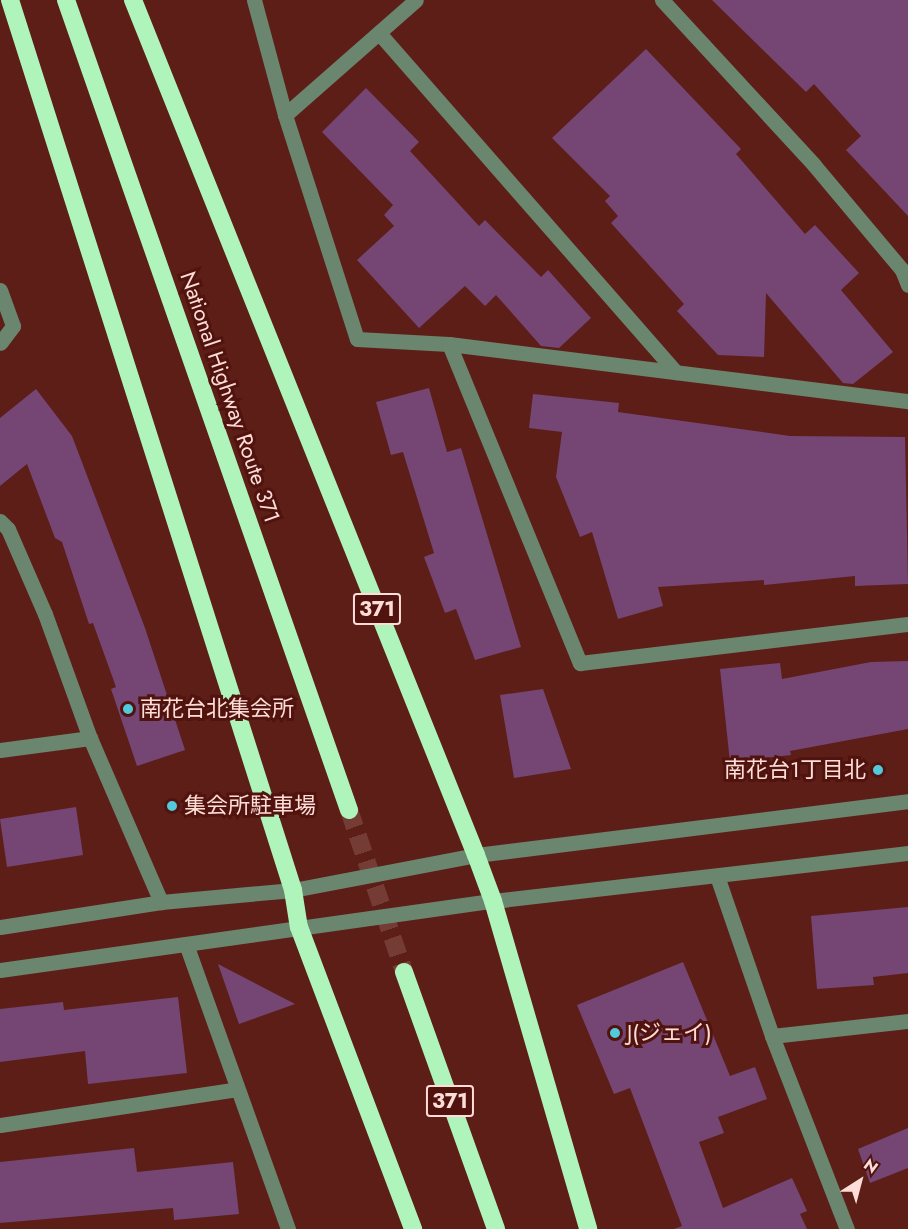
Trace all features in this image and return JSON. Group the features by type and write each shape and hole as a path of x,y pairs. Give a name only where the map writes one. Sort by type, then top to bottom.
{"highway":[{"path":"10,0 293,890 299,927 413,1229"},
{"name":"National Highway Route 371","path":"66,0 349,810"},
{"name":"371","path":"133,0 476,855 493,901 588,1229"},
{"name":"371","path":"404,972 496,1229"}],"street":[{"path":"254,0 285,115 357,339 449,344 908,401"},
{"path":"285,115 416,0"},
{"path":"662,0 814,165 902,270 908,285"},
{"path":"379,33 676,372"},
{"path":"0,290 13,326 0,344"},
{"path":"449,344 580,663 908,624"},
{"path":"0,521 8,529 45,614 90,738 161,902"},
{"path":"0,750 90,738"},
{"path":"0,927 161,902 293,890 476,855 908,801"},
{"path":"0,970 493,901 908,853"},
{"path":"717,876 772,1036 847,1229"},
{"path":"186,944 288,1229"},
{"path":"772,1036 908,1021"},
{"path":"0,1125 237,1089"}],"building":[{"path":"712,0 908,0 908,216 846,150 861,136 814,84 806,92"},
{"path":"646,49 741,149 736,154 805,234 815,225 859,273 841,290 893,352 853,384 843,383 766,293 764,357 718,355 677,311 684,304 611,223 618,216 605,201 610,196 552,138"},
{"path":"366,88 419,142 410,151 479,226 485,220 541,277 548,270 591,318 559,348 541,346 496,295 485,306 465,286 419,328 357,260 394,226 384,215 393,205 322,132"},
{"path":"429,388 447,452 461,448 521,647 475,660 456,609 445,613 424,557 434,553 403,452 391,455 376,402"},
{"path":"36,389 72,436 145,628 185,750 137,766 111,689 116,687 93,623 89,624 62,542 55,538 27,464 0,486 0,418"},
{"path":"533,394 619,403 618,412 790,436 905,437 908,584 855,586 855,576 764,585 764,580 658,587 663,606 618,619 592,532 580,537 556,477 562,432 529,428"},
{"path":"908,661 908,729 790,751 791,755 730,762 720,669 780,663 782,679 871,662"},
{"path":"543,689 571,769 514,778 500,695"},
{"path":"76,807 83,855 7,867 0,819"},
{"path":"908,907 908,973 873,977 874,985 817,989 811,916"},
{"path":"683,962 730,1076 755,1067 767,1099 718,1117 724,1133 699,1142 723,1208 792,1178 807,1211 800,1214 807,1229 674,1229 682,1226 630,1088 614,1094 577,1005"},
{"path":"218,964 295,1004 239,1024"},
{"path":"178,997 187,1073 88,1084 85,1051 0,1062 0,1009 63,1002 64,1010"},
{"path":"908,1128 908,1168 870,1183 858,1149"},
{"path":"134,1148 137,1172 233,1162 239,1214 174,1220 173,1208 0,1223 0,1162"}],"tunnel":[{"path":"349,810 404,972"}],"place":[{"name":"南花台北集会所","path":"128,709"},
{"name":"南花台1丁目北","path":"878,770"},
{"name":"集会所駐車場","path":"172,806"},
{"name":"J(ジェイ)","path":"615,1033"}]}
